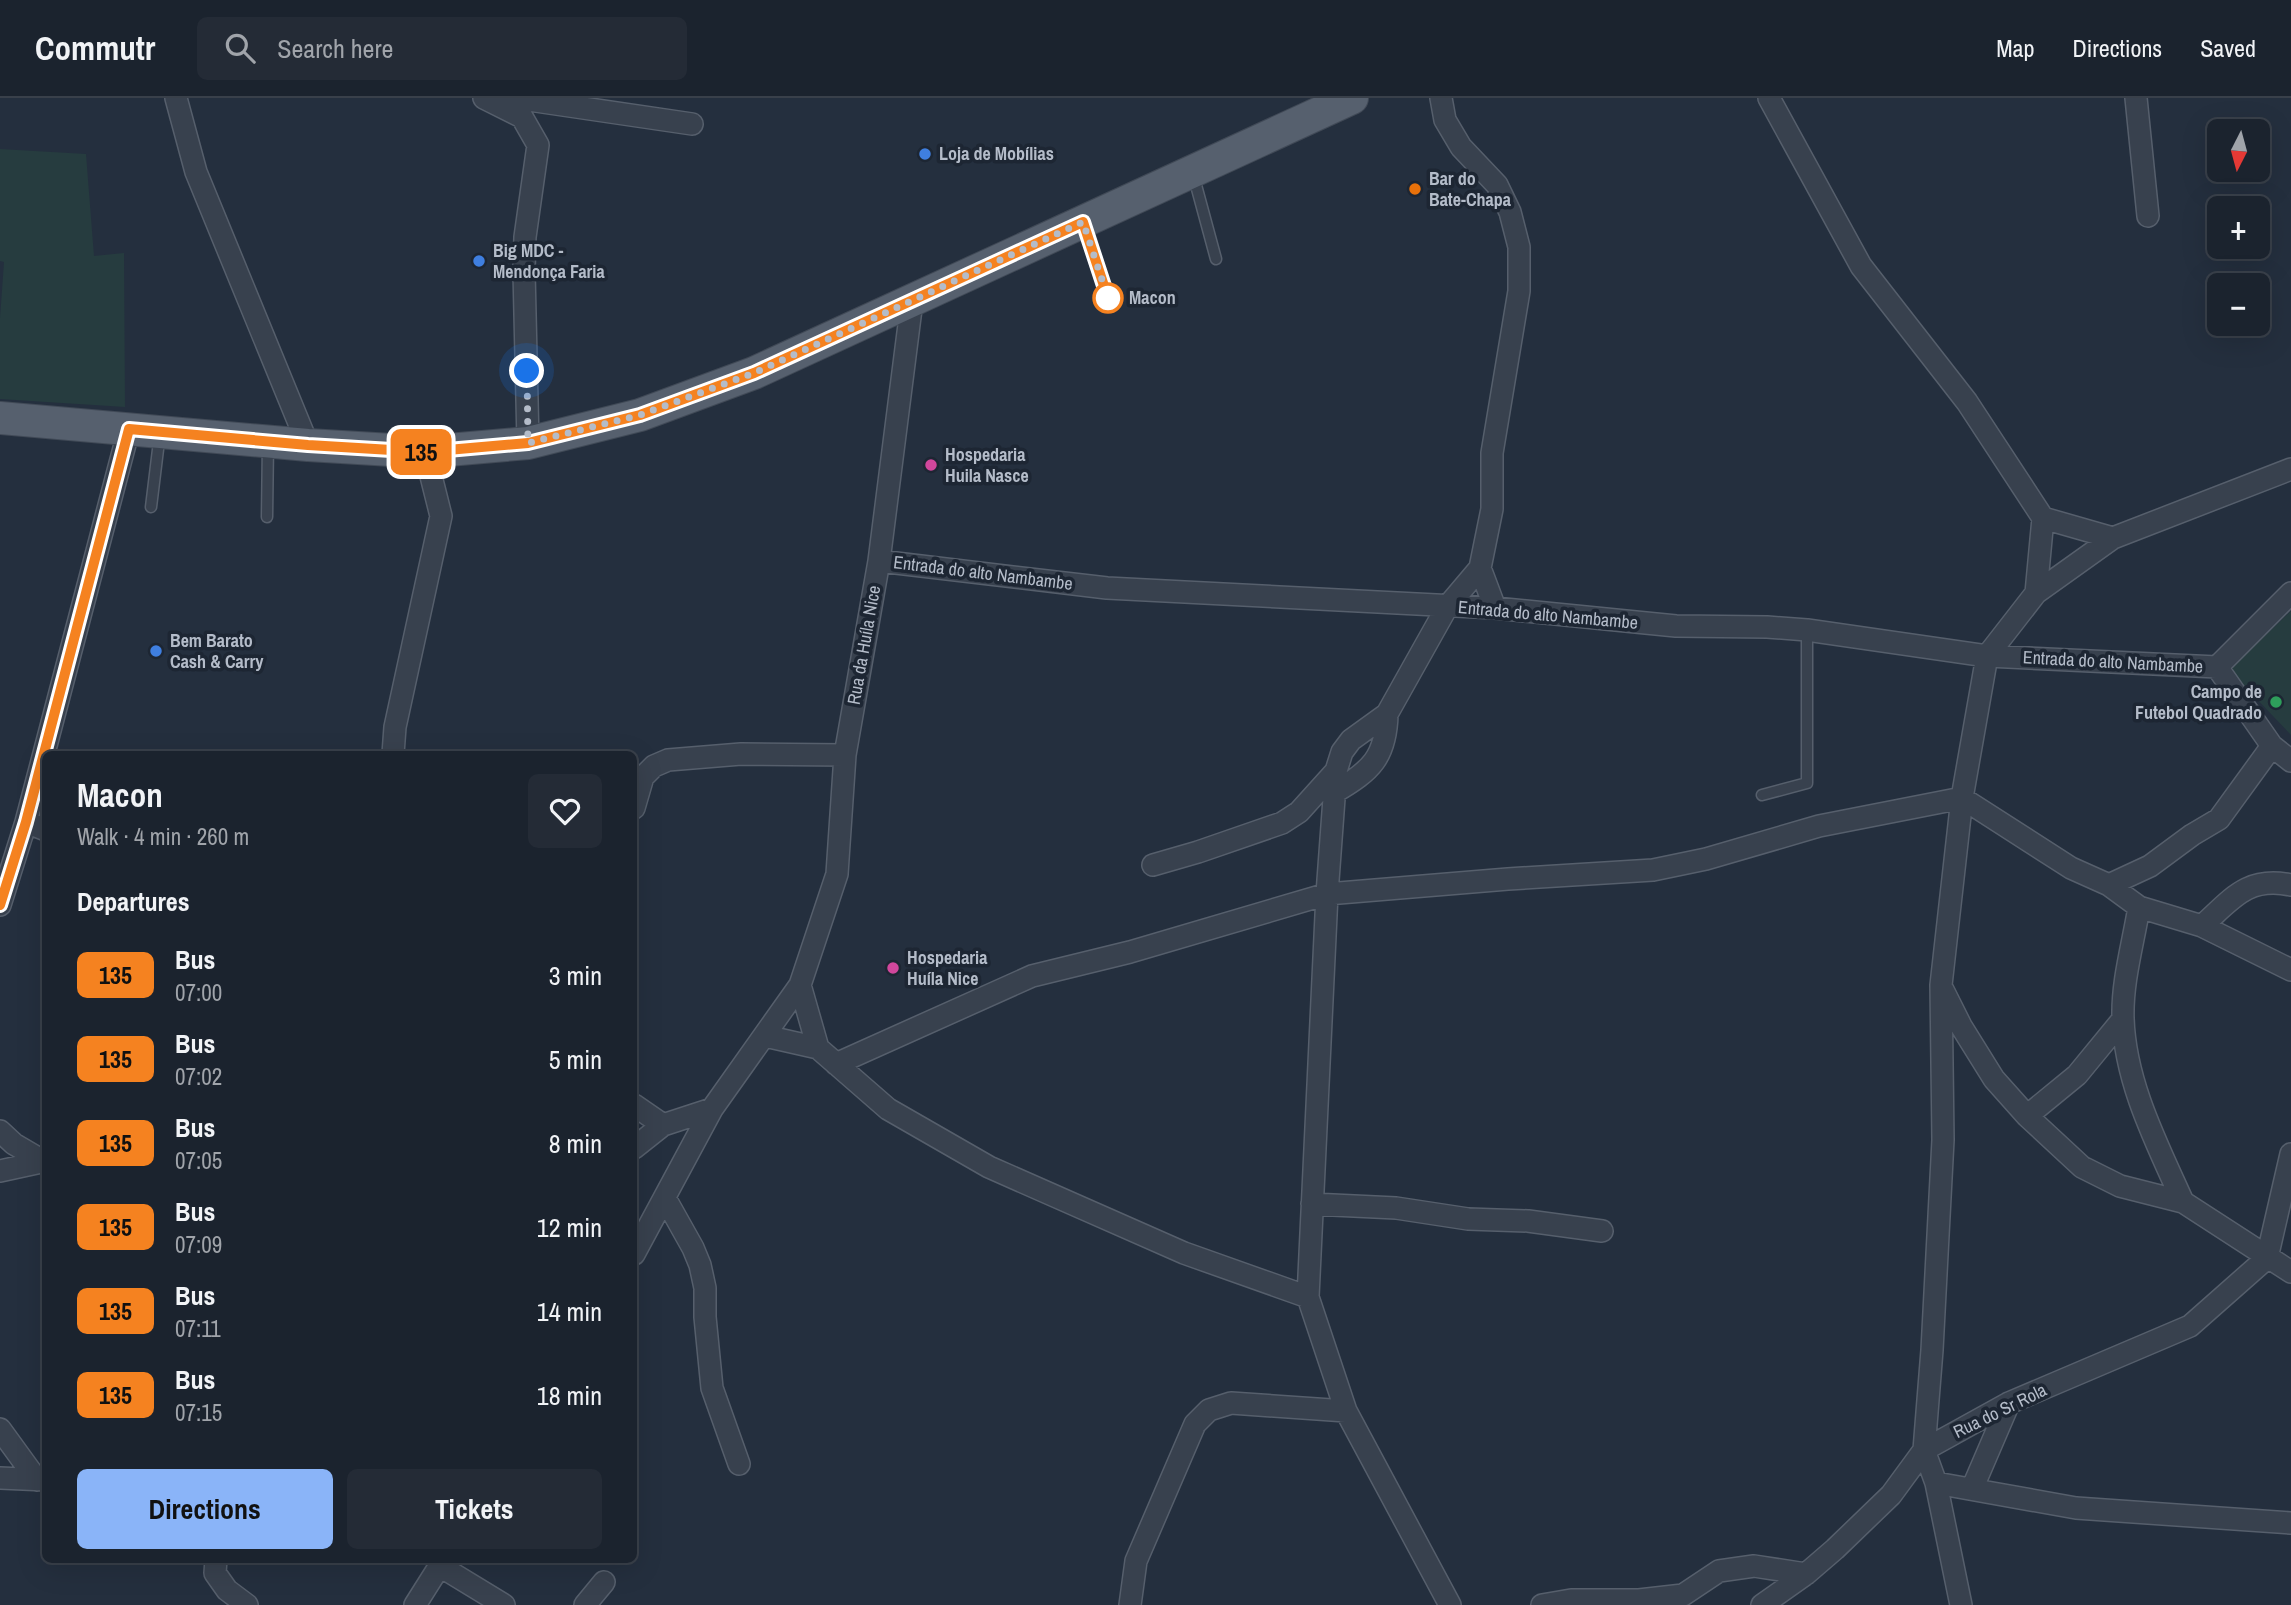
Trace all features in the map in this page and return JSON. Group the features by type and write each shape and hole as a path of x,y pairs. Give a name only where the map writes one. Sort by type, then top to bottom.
{"main road":[{"path":"0,418 268,442 425,452 528,443 640,415 754,373 1352,98"}],"street":[{"path":"177,98 196,172 308,445"},
{"path":"484,98 522,117 538,145 524,259 528,443"},
{"path":"515,98 692,124"},
{"path":"1441,98 1445,120 1461,147 1497,185 1510,212 1519,247 1519,291 1492,453 1492,509 1480,568 1447,607 1387,714 1351,740 1342,752 1335,781 1308,1297 1346,1411 1450,1605"},
{"path":"1769,98 1861,266 1967,402 2043,519 2036,593"},
{"path":"2136,98 2148,216"},
{"name":"Rua da Huíla Nice","path":"637,1249 712,1109 800,985 837,874 845,755 879,561 912,301"},
{"path":"54,751 129,429"},
{"path":"393,751 396,727 441,516 425,452"},
{"path":"1961,1605 1936,1483 1924,1450 1943,1140 1941,985 1962,798 1987,656 2036,593 2113,538 2291,468"},
{"path":"2043,519 2113,538"},
{"name":"Entrada do alto Nambambe","path":"879,561 1107,588 1495,608 1676,626 1767,627 1987,656 2217,667"},
{"path":"1480,568 1495,608"},
{"path":"2291,593 2217,667 2272,746 2291,761"},
{"path":"1153,864 1198,852 1282,823 1335,781 1358,778 1382,750 1387,733 1387,714"},
{"path":"2109,885 2150,866 2219,818 2272,746"},
{"path":"637,798 643,777 654,766 668,760 741,754 845,755"},
{"path":"836,1064 1032,976 1130,952 1327,894 1653,870 1706,859 1819,826 1962,798 2071,869 2109,885 2139,906 2202,926 2291,970"},
{"path":"0,905 36,826 42,800"},
{"path":"2202,926 2239,893 2256,884 2273,881 2291,885"},
{"path":"2139,906 2125,980 2123,1019 2129,1063 2144,1114 2183,1202"},
{"path":"800,985 818,1048"},
{"path":"1941,985 1961,1026 1994,1079 2027,1116 2082,1167 2120,1186 2183,1202 2291,1272"},
{"path":"2027,1116 2077,1075 2123,1019"},
{"path":"765,1036 818,1048 888,1109 989,1167 1184,1252 1308,1297"},
{"path":"637,1107 663,1125"},
{"path":"637,1146 663,1125 712,1109"},
{"path":"0,1131 14,1144 42,1160"},
{"path":"2267,1258 2291,1154"},
{"path":"0,1171 42,1161"},
{"path":"665,1198 700,1265 705,1288 712,1388 739,1464"},
{"path":"1312,1204 1396,1208 1468,1219 1528,1221 1602,1231"},
{"name":"Rua do Sr Rola","path":"1762,1605 1806,1574 1891,1495 1924,1450 2009,1404 2190,1326 2267,1258"},
{"path":"1130,1605 1136,1561 1195,1424 1209,1410 1231,1403 1346,1411"},
{"path":"1972,1489 2009,1404"},
{"path":"0,1429 41,1480"},
{"path":"0,1478 41,1480"},
{"path":"1936,1483 2076,1507 2291,1523"},
{"path":"216,1563 215,1573 227,1590 247,1605"},
{"path":"415,1605 442,1563 505,1605"},
{"path":"1542,1605 1570,1600 1639,1600 1683,1595 1719,1571 1754,1566 1806,1574"},
{"path":"586,1605 604,1582"}],"lane":[{"path":"1192,172 1216,259"},
{"path":"1083,222 1108,298"},
{"path":"151,507 160,432"},
{"path":"267,517 268,442"},
{"path":"1762,795 1807,783 1807,631"}],"green space":[{"path":"0,149 86,154 94,256 124,253 125,407 0,399 0,318 4,262 0,261"},
{"name":"Campo de Futebol Quadrado","path":"2291,611 2291,735 2229,670"}],"bus line":[{"name":"135","path":"44,751 129,429 425,452 528,443 640,415 754,373 1083,222 1108,298"},
{"name":"135","path":"0,905 26,822 42,757"}],"place":[{"name":"Loja de Mobílias","path":"925,154"},
{"name":"Bar do Bate-Chapa","path":"1415,189"},
{"name":"Big MDC - Mendonça Faria","path":"479,261"},
{"name":"Macon","path":"1108,298"},
{"name":"Hospedaria Huila Nasce","path":"931,465"},
{"name":"Bem Barato Cash & Carry","path":"156,651"},
{"name":"Campo de Futebol Quadrado","path":"2276,702"},
{"name":"Hospedaria Huíla Nice","path":"893,968"}],"route":[{"path":"527,371 528,443 640,415 754,373 1083,222 1108,298"}]}
